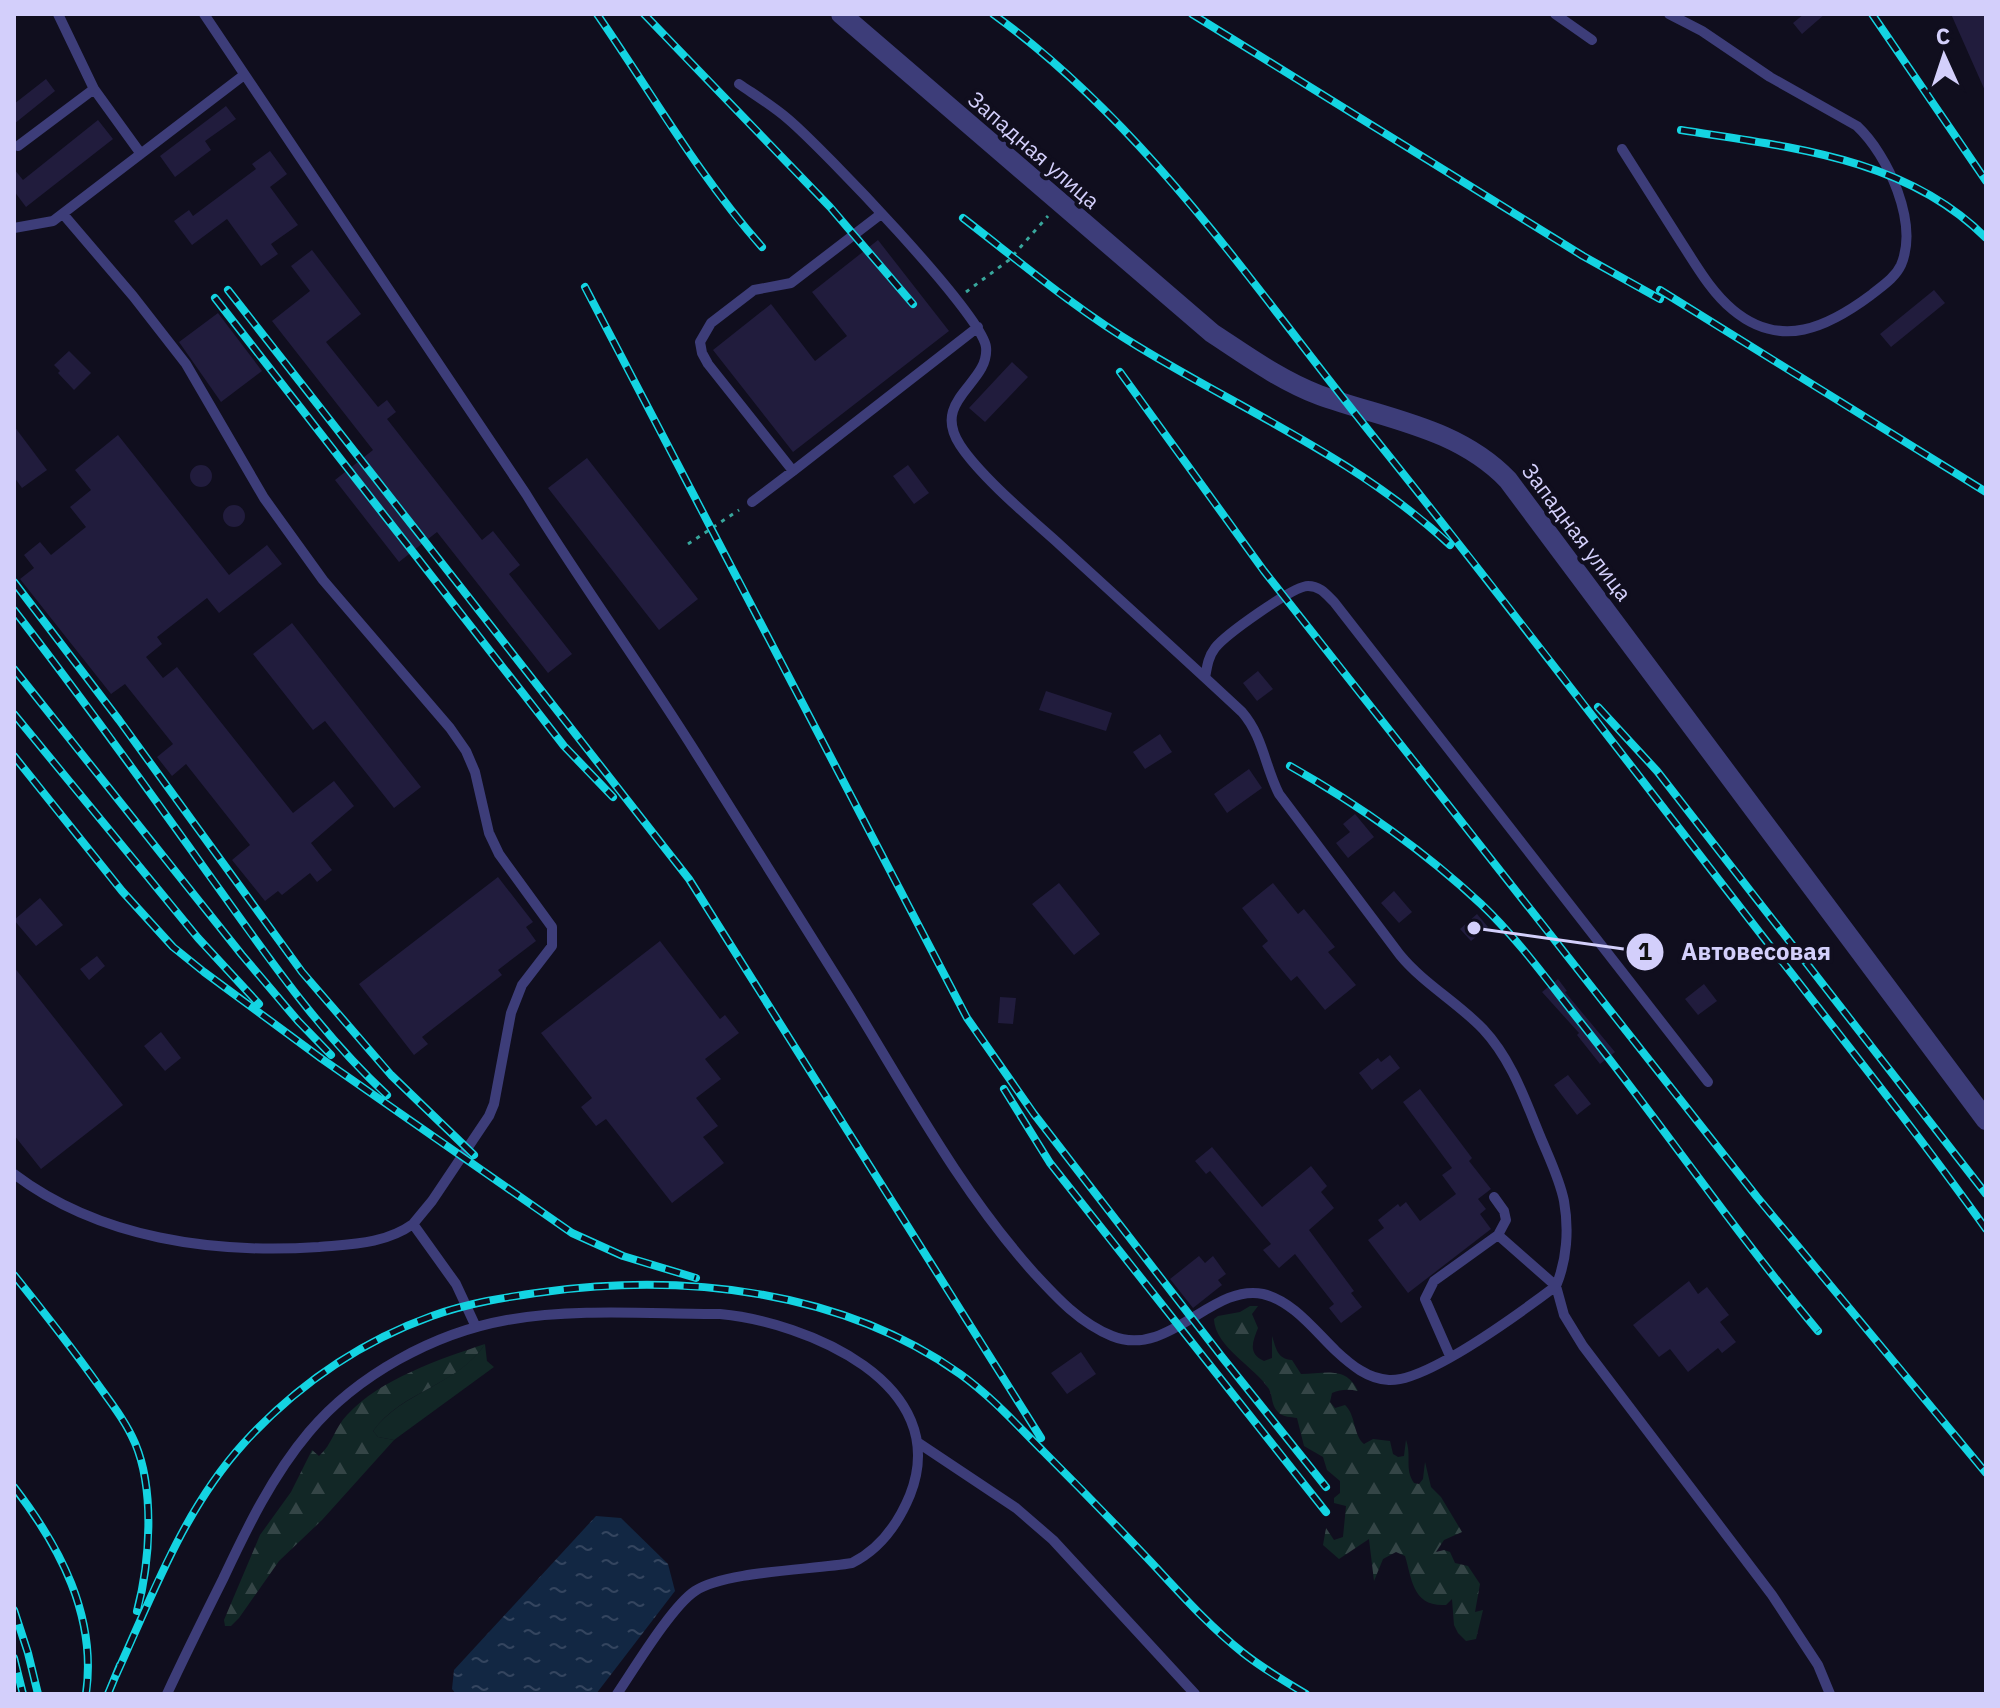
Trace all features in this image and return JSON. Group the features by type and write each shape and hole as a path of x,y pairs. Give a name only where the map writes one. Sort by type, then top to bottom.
{"street":[{"name":"Западная улица","path":"841,14 1212,333 1294,385 1426,428 1476,452 1495,466 1986,1120"}],"lane":[{"path":"58,14 94,89 141,154"},
{"path":"204,14 526,494 576,576 655,687 969,1191 1068,1309 1112,1336 1144,1340 1162,1335 1213,1307 1251,1293 1277,1299 1290,1307 1351,1364 1378,1378 1392,1381 1407,1378 1495,1330 1556,1286 1566,1244 1563,1199 1521,1089 1503,1055 1482,1028 1400,955 1279,794 1259,738 1249,720 973,461 959,443 953,407 985,360 987,349 983,334 957,299 881,214 797,127 739,84"},
{"path":"1555,14 1592,40"},
{"path":"1622,149 1707,281 1734,311 1765,328 1795,331 1833,321 1890,280 1900,267 1906,233 1899,196 1892,175 1868,137 1857,126 1770,77 1702,31 1669,14"},
{"path":"14,228 53,221 244,75"},
{"path":"18,146 94,89"},
{"path":"14,1174 56,1201 128,1230 175,1241 261,1250 361,1244 392,1236 413,1224 432,1201 489,1116 511,1013 522,985 552,946 552,927 499,854 489,833 475,772 466,751 450,728 323,580 264,498 186,364 63,214"},
{"path":"793,471 708,364 700,342 711,323 754,290 791,283 881,214"},
{"path":"752,502 978,327"},
{"path":"1205,678 1208,662 1221,641 1301,587 1311,586 1322,590 1708,1082"},
{"path":"1450,1356 1427,1307 1426,1293 1434,1281 1498,1235 1505,1226 1504,1211 1494,1197"},
{"path":"413,1224 456,1284 476,1327"},
{"path":"1498,1235 1556,1286 1564,1315 1583,1346 1772,1595 1818,1665 1830,1694"},
{"path":"167,1694 252,1519 286,1461 309,1431 353,1390 381,1371 447,1337 508,1320 586,1314 720,1314 771,1323 831,1347 880,1378 897,1395 911,1419 917,1442 914,1484 906,1504 885,1538 869,1554 852,1563 720,1580 693,1592 679,1606 617,1694"},
{"path":"917,1442 1016,1508 1053,1540 1195,1694"}],"path":[{"path":"957,299 1003,265 1048,216"},
{"path":"688,544 752,502"}],"green space":[{"path":"1250,1306 1258,1306 1252,1314 1258,1328 1253,1350 1259,1358 1264,1361 1272,1358 1272,1336 1280,1355 1292,1360 1301,1374 1334,1373 1347,1377 1358,1391 1332,1393 1330,1402 1335,1408 1345,1405 1349,1409 1360,1440 1364,1444 1373,1439 1390,1441 1393,1454 1398,1457 1404,1456 1406,1440 1409,1473 1414,1483 1419,1484 1423,1479 1425,1462 1431,1487 1441,1497 1462,1532 1444,1540 1436,1552 1450,1552 1455,1563 1468,1566 1480,1584 1475,1612 1483,1610 1476,1639 1466,1641 1458,1633 1454,1625 1452,1599 1446,1605 1435,1604 1420,1596 1412,1582 1405,1556 1396,1552 1383,1559 1374,1581 1369,1539 1339,1559 1323,1545 1326,1528 1334,1540 1343,1537 1346,1506 1334,1503 1334,1498 1340,1493 1340,1481 1327,1470 1323,1457 1304,1446 1297,1418 1276,1410 1269,1389 1228,1348 1216,1329 1214,1319 1218,1316 1240,1312"},
{"path":"485,1344 487,1361 494,1367 394,1440 378,1437 373,1431 399,1407 460,1369"},
{"path":"485,1344 460,1369 385,1417 373,1431 378,1437 394,1440 322,1520 279,1561 239,1618 231,1626 225,1626 224,1620 260,1535 291,1492 312,1450 319,1456 347,1415 376,1391 449,1356"}],"water":[{"path":"596,1516 621,1518 668,1564 675,1591 596,1694 456,1694 452,1689 454,1670"}],"building":[{"path":"1804,14 1825,14 1802,34 1793,23"},
{"path":"1951,14 1986,14 1986,93"},
{"path":"46,79 55,91 14,124 14,104"},
{"path":"226,106 236,119 205,141 211,150 175,177 160,156"},
{"path":"98,120 113,139 26,207 14,191 14,169 23,180"},
{"path":"270,151 287,174 270,187 298,225 271,244 278,254 261,266 227,219 192,245 174,221 189,210 193,216 256,169 252,164"},
{"path":"878,240 949,331 793,452 713,350 771,304 815,361 847,336 812,292"},
{"path":"312,250 361,314 326,342 378,407 387,400 396,412 387,419 482,540 493,531 520,565 509,574 572,654 548,673 437,532 399,562 335,480 373,450 272,321 310,291 291,266"},
{"path":"1934,290 1945,303 1891,347 1880,334"},
{"path":"218,313 262,371 221,402 179,342"},
{"path":"69,351 91,373 74,390 54,365"},
{"path":"1012,362 1028,377 985,422 969,408"},
{"path":"14,426 47,470 22,488 14,477"},
{"path":"118,435 229,575 267,545 282,564 219,613 207,598 157,637 162,644 146,657 163,678 177,667 293,813 334,781 354,806 311,843 332,870 317,882 310,873 282,895 278,891 265,901 232,860 250,845 186,764 172,776 157,757 173,744 125,684 111,694 20,579 34,568 24,555 40,542 51,555 86,527 70,507 91,490 75,470"},
{"path":"587,458 698,599 659,630 548,488"},
{"path":"201,465 209,468 212,476 209,484 201,487 193,484 190,476 193,468"},
{"path":"908,465 929,493 914,504 893,476"},
{"path":"234,505 242,508 245,516 242,524 234,527 226,524 223,516 226,508"},
{"path":"292,623 421,787 394,808 325,721 313,730 253,654"},
{"path":"1258,671 1273,689 1257,701 1243,683"},
{"path":"1046,691 1112,713 1106,731 1039,710"},
{"path":"1160,734 1172,752 1145,769 1133,752"},
{"path":"1249,769 1262,788 1227,813 1214,794"},
{"path":"1355,814 1374,837 1348,858 1336,843 1350,832 1343,824"},
{"path":"498,877 533,922 526,927 536,941 498,970 502,975 422,1037 428,1044 414,1055 359,984"},
{"path":"1059,883 1100,934 1074,955 1032,904"},
{"path":"1273,883 1298,914 1304,909 1335,947 1328,952 1356,985 1325,1010 1297,976 1291,981 1262,946 1268,941 1242,908"},
{"path":"1394,891 1412,912 1399,923 1381,903"},
{"path":"40,898 63,925 36,946 14,920"},
{"path":"1477,914 1488,927 1471,941 1460,929"},
{"path":"660,941 720,1019 725,1015 739,1033 705,1059 721,1079 696,1098 718,1126 703,1137 724,1163 672,1203 606,1119 596,1126 581,1107 592,1098 541,1033"},
{"path":"97,956 105,966 89,980 80,969"},
{"path":"14,967 123,1105 41,1169 14,1135"},
{"path":"1558,979 1565,992 1615,1052 1600,1064 1577,1035 1579,1033 1542,992"},
{"path":"1704,984 1717,1001 1698,1015 1685,999"},
{"path":"1000,997 1016,998 1013,1024 998,1023"},
{"path":"161,1032 181,1058 165,1071 144,1046"},
{"path":"1390,1055 1400,1068 1372,1090 1359,1073 1378,1058 1381,1062"},
{"path":"1568,1075 1591,1104 1577,1115 1554,1085"},
{"path":"1420,1089 1472,1158 1469,1161 1491,1189 1478,1199 1486,1209 1480,1214 1491,1229 1408,1293 1368,1240 1384,1228 1378,1220 1398,1204 1400,1207 1406,1202 1420,1221 1456,1194 1442,1175 1452,1168 1403,1102"},
{"path":"1212,1147 1262,1207 1311,1166 1327,1186 1321,1192 1334,1208 1309,1230 1354,1291 1351,1293 1362,1307 1341,1323 1329,1308 1334,1304 1295,1254 1279,1268 1263,1250 1271,1244 1210,1171 1206,1174 1195,1161"},
{"path":"1199,1256 1205,1263 1213,1256 1226,1274 1218,1280 1222,1285 1193,1308 1170,1279"},
{"path":"1689,1281 1698,1294 1707,1287 1729,1315 1720,1322 1736,1342 1722,1353 1718,1348 1688,1372 1670,1349 1659,1357 1633,1325"},
{"path":"1081,1352 1096,1374 1067,1394 1051,1373"}],"railway":[{"path":"597,14 696,162 762,247"},
{"path":"644,14 830,207 913,304"},
{"path":"993,14 1050,59 1102,108 1199,214 1558,671 1894,1105 1986,1229"},
{"path":"1192,14 1583,256 1660,299"},
{"path":"1872,14 1986,181"},
{"path":"1681,130 1803,150 1882,173 1919,189 1954,211 1986,238"},
{"path":"963,218 1116,333 1339,462 1378,487 1450,545"},
{"path":"585,287 967,1018 1034,1114 1326,1487"},
{"path":"228,290 689,879 1041,1438"},
{"path":"1660,290 1986,492"},
{"path":"215,298 564,746 613,797"},
{"path":"1120,372 1264,571 1757,1197 1986,1473"},
{"path":"14,582 119,720 302,972 391,1075 474,1155"},
{"path":"14,610 294,991 338,1045 387,1095"},
{"path":"14,669 242,955 331,1055"},
{"path":"1598,707 1657,771 1986,1194"},
{"path":"14,714 198,938 259,1004"},
{"path":"14,756 122,891 173,947 204,972 322,1059 572,1233 623,1256 696,1278"},
{"path":"1290,766 1341,796 1413,847 1495,918 1612,1062 1818,1331"},
{"path":"1004,1089 1050,1163 1326,1512"},
{"path":"14,1275 109,1400 135,1443 146,1482 148,1504 145,1571 137,1611"},
{"path":"116,1675 171,1553 204,1496 264,1422 330,1368 380,1339 446,1311 544,1292 651,1285 706,1287 760,1294 813,1306 865,1323 914,1346 960,1374 1014,1421 1218,1631 1257,1663 1306,1694"},
{"path":"14,1487 46,1534 71,1584 86,1637 86,1694"},
{"path":"14,1610 38,1694"},
{"path":"14,1658 23,1694"},
{"path":"108,1694 120,1665"}],"place":[{"name":"Автовесовая","path":"1474,928"}]}
